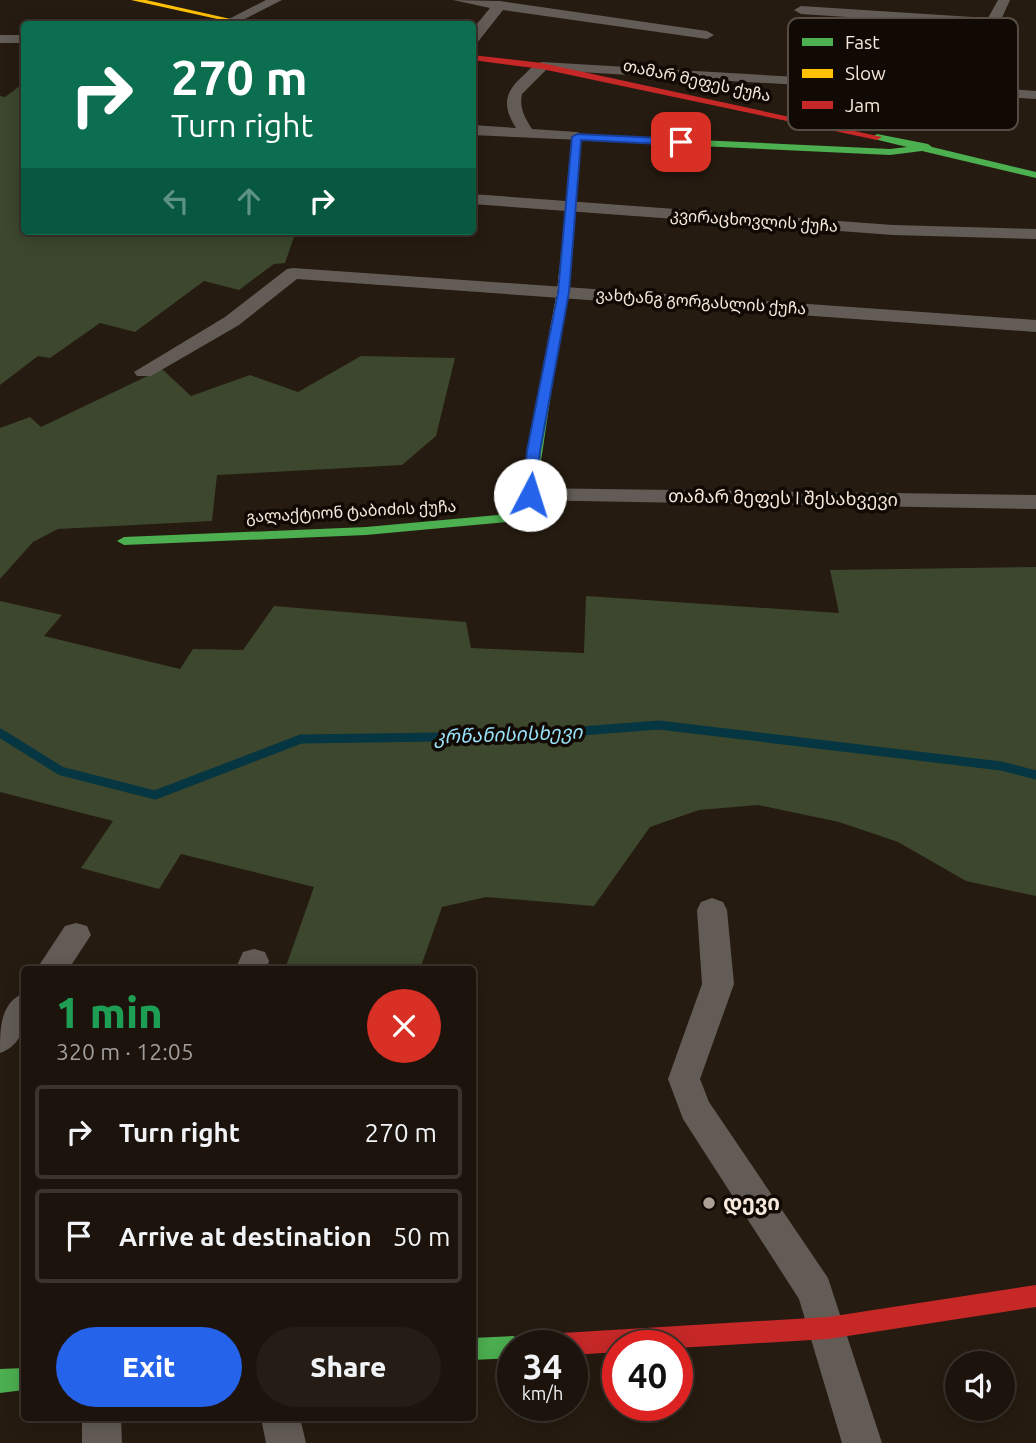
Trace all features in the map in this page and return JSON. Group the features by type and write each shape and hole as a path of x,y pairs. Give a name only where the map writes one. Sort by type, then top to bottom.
{"street":[{"path":"135,0 226,21"},
{"path":"232,21 276,0"},
{"path":"459,0 707,34"},
{"path":"995,18 1004,0"},
{"path":"476,35 500,5"},
{"path":"801,10 929,18"},
{"path":"0,39 21,39"},
{"name":"თამარ მეფეს ქუჩა","path":"476,59 542,66 788,118"},
{"path":"525,131 510,102 513,92 542,66 788,80"},
{"path":"1018,94 1036,95"},
{"path":"476,130 890,152 928,147"},
{"name":"თამარ მეფეს ქუჩა","path":"847,130 928,147 1036,175"},
{"path":"530,495 534,451 563,292 577,137"},
{"name":"კვირაცხოვლის ქუჩა","path":"476,199 893,230 1036,234"},
{"name":"ვახტანგ გორგასლის ქუჩა","path":"144,372 232,321 293,273 1036,326"},
{"name":"თამარ მეფეს I შესახვევი","path":"530,495 1036,502"},
{"name":"გალაქტიონ ტაბიძის ქუჩა","path":"124,541 249,533 366,531 502,519 530,495"},
{"path":"712,910 718,984 684,1079 695,1109 816,1291 862,1443"},
{"path":"54,966 76,935"},
{"path":"0,1040 21,1010"},
{"path":"588,1342 828,1328 1036,1296"},
{"path":"476,1349 497,1348"},
{"path":"0,1381 21,1379"},
{"path":"102,1421 102,1443"},
{"path":"282,1421 286,1443"}],"green space":[{"path":"21,85 21,235 295,235 285,263 274,264 239,290 204,281 135,332 100,323 50,358 38,356 0,385 0,96 5,97"},
{"path":"361,356 455,358 436,436 402,465 217,475 212,521 58,529 33,542 0,579 0,428 30,417 41,427 162,369 191,396 250,375 298,392"},
{"path":"1036,567 1036,896 966,881 898,842 839,822 758,805 699,810 650,827 594,906 486,897 442,907 421,966 286,966 314,887 181,854 159,889 81,868 113,821 0,792 0,601 62,615 44,636 180,669 193,649 243,650 274,606 466,622 471,648 584,653 586,596 839,613 830,570"}],"waterway":[{"name":"კრწანისისხევი","path":"0,733 61,771 155,795 301,739 516,736 659,725 1001,766 1036,775"}],"traffic: fast":[{"path":"877,137 1036,175"},
{"path":"699,143 890,152 928,147"},
{"path":"124,541 366,531 502,519 529,495 548,373"},
{"path":"476,1349 497,1348"},
{"path":"0,1381 21,1379"}],"traffic: slow":[{"path":"135,0 235,21"},
{"path":"548,373 563,292 577,137 699,143"}],"traffic: jam":[{"path":"476,58 542,66 788,118"},
{"path":"844,130 877,137"},
{"path":"588,1342 828,1328 1036,1296"}],"place":[{"name":"დევი","path":"709,1203"}],"route":[{"path":"530,495 534,451 563,292 577,137 681,142"}]}
